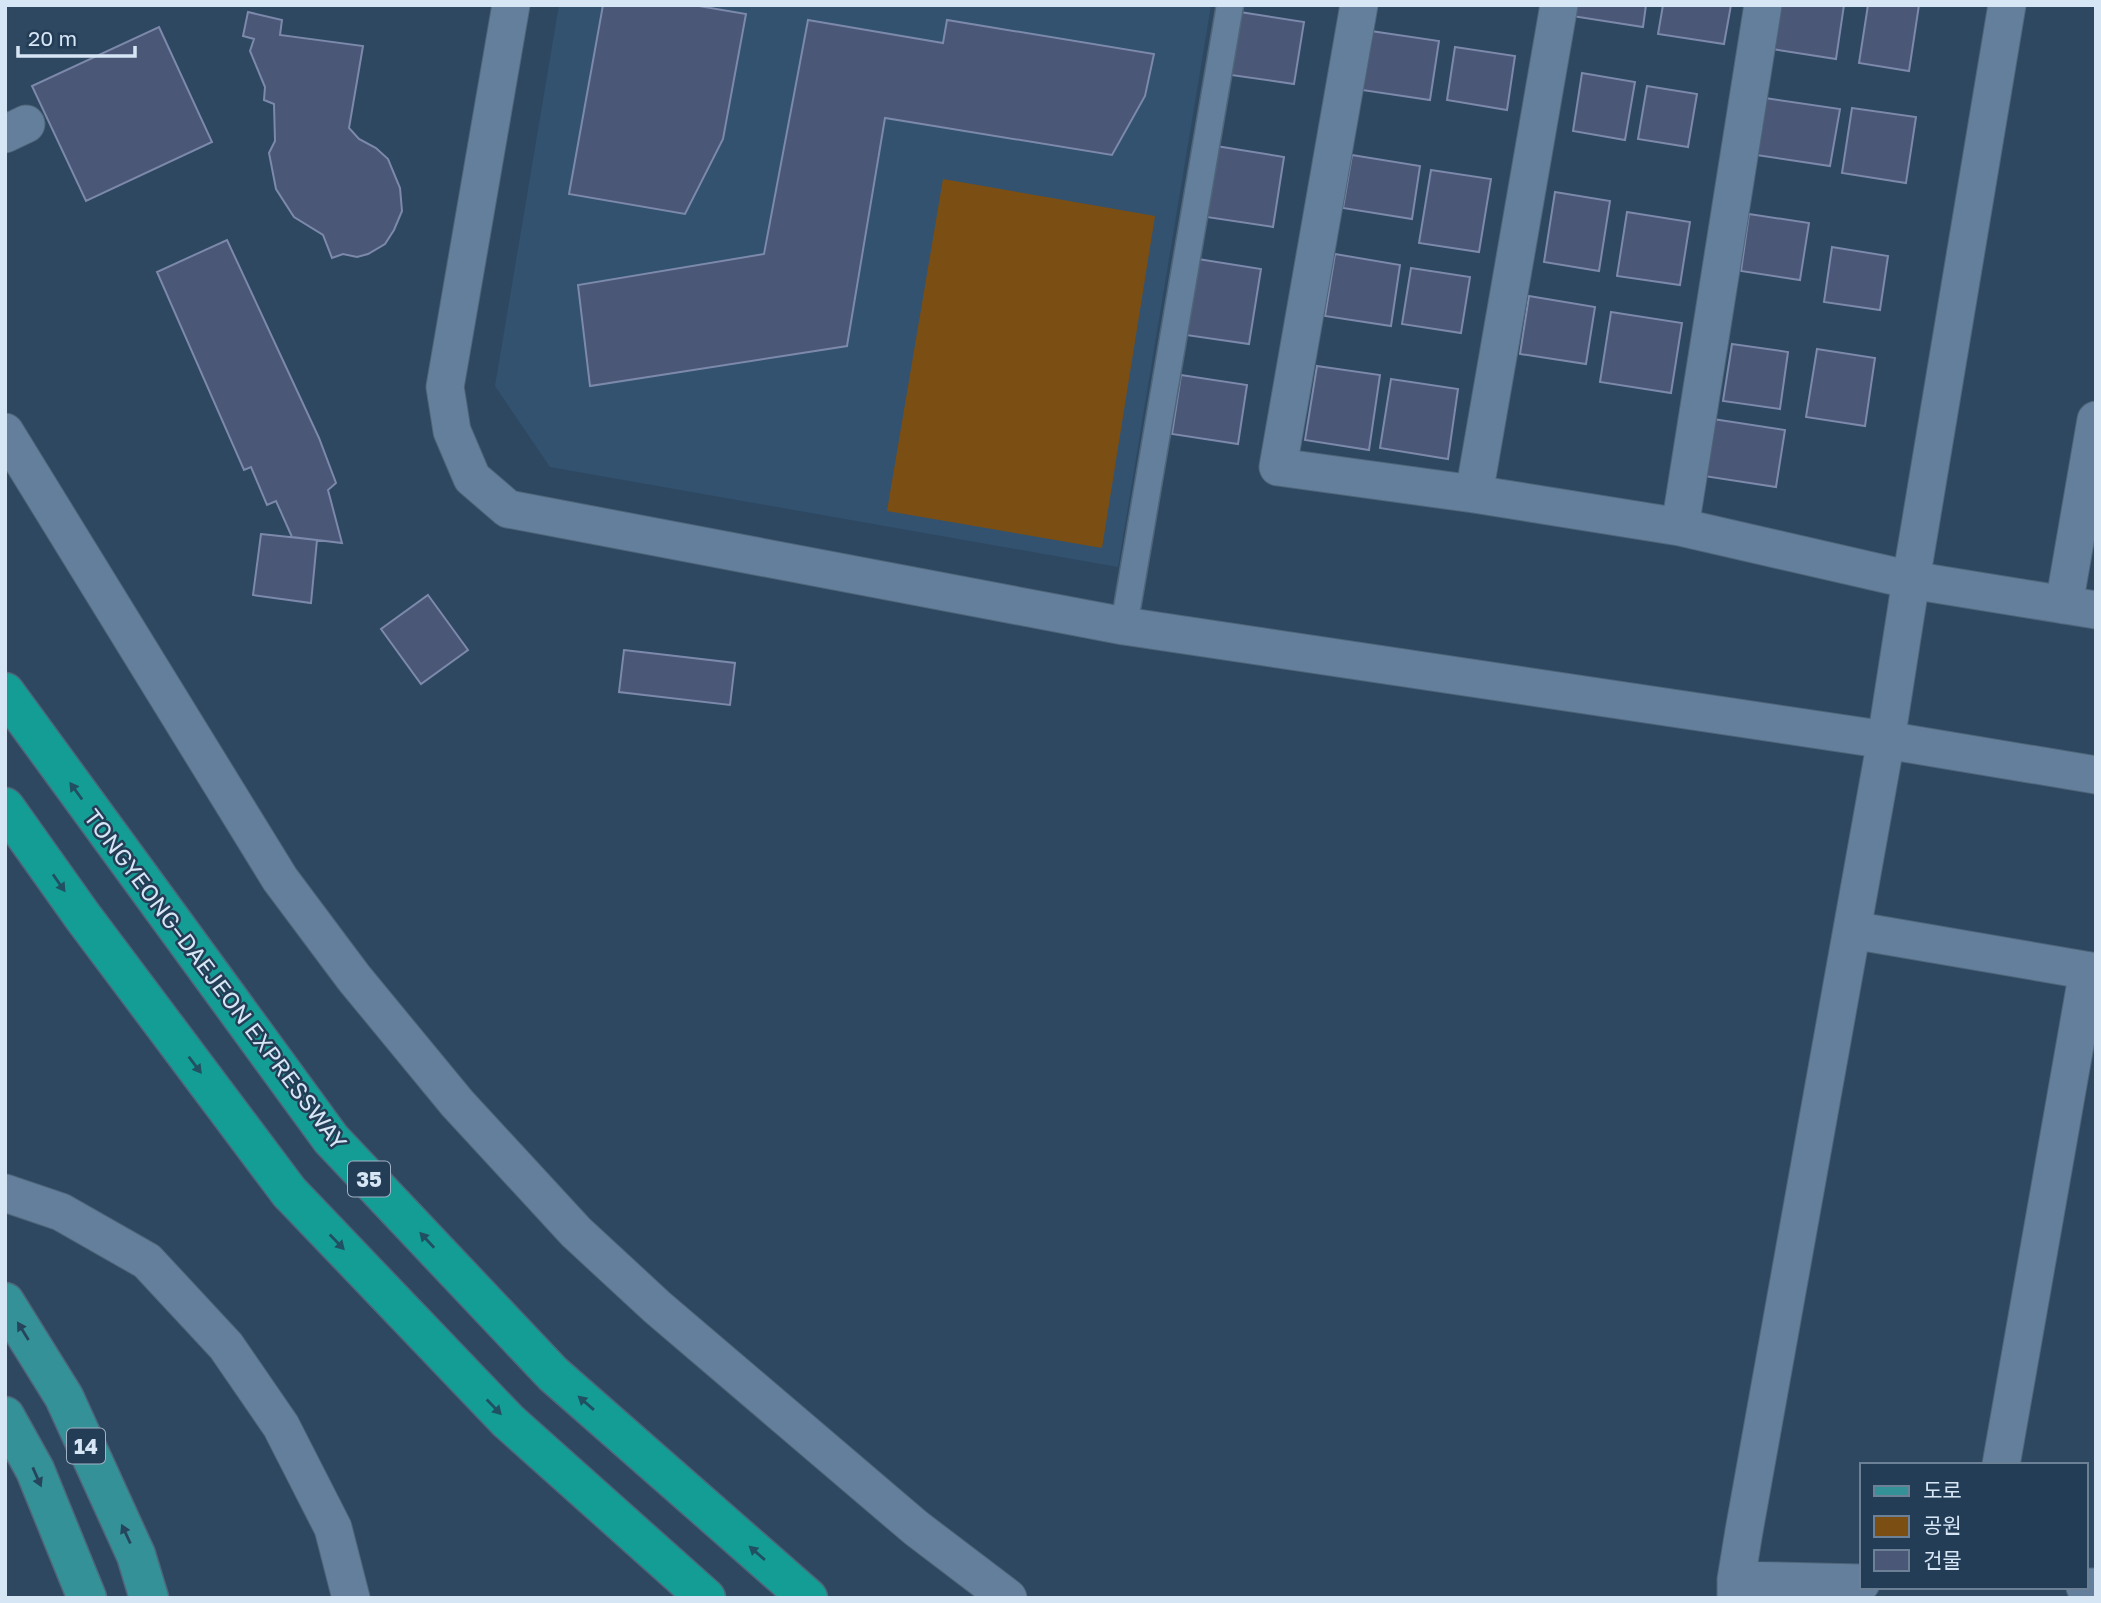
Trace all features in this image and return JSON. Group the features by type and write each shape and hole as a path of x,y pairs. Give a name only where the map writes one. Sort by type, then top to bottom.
{"highway":[{"name":"TONGYEONG–DAEJEON EXPRESSWAY","path":"5,692 331,1139 553,1374 808,1598"},
{"path":"5,807 83,917 289,1192 508,1421 706,1598"}],"main road":[{"name":"14","path":"5,1302 64,1397 136,1555 149,1598"},
{"name":"14","path":"5,1416 35,1470 87,1598"}],"street":[{"path":"511,5 445,387 452,431 472,478 508,509 1124,626 1886,740 2096,775"},
{"path":"1124,626 1230,5"},
{"path":"1359,5 1278,467 1474,494 1680,527 1911,580 2080,608 2096,420"},
{"path":"1474,494 1559,5"},
{"path":"1680,527 1763,5"},
{"path":"1860,1583 1736,1589 1886,740 2007,5"},
{"path":"5,432 280,879 354,978 457,1103 576,1232 657,1307 916,1528 1008,1598"},
{"path":"1852,930 2092,972 2001,1463"},
{"path":"5,1194 61,1212 147,1261 226,1346 281,1426 333,1528 351,1598"}],"shaded area":[{"path":"559,5 1211,5 1118,567 550,467 495,386"}],"green space":[{"path":"943,179 1155,216 1102,548 887,511"}],"building":[{"path":"603,5 693,5 746,14 723,139 685,214 569,194"},
{"path":"1574,5 1646,5 1643,27 1572,16"},
{"path":"1663,5 1731,5 1724,44 1658,34"},
{"path":"1778,5 1844,5 1836,59 1772,49"},
{"path":"1868,5 1919,5 1909,71 1859,63"},
{"path":"248,12 282,20 280,35 363,46 349,128 359,139 376,148 388,159 400,188 402,211 385,244 368,254 357,257 343,254 332,258 323,235 294,217 276,189 269,153 275,141 274,104 264,100 265,87 250,51 254,39 243,36"},
{"path":"1240,12 1304,22 1294,84 1231,75"},
{"path":"808,20 943,43 947,20 1154,54 1145,96 1112,155 885,118 847,346 590,386 578,285 764,254"},
{"path":"159,27 212,142 86,201 32,86"},
{"path":"1371,31 1439,41 1430,100 1362,90"},
{"path":"1455,47 1515,56 1507,110 1447,100"},
{"path":"1582,73 1635,82 1625,140 1573,131"},
{"path":"1647,86 1697,94 1688,147 1638,139"},
{"path":"1765,98 1840,109 1830,166 1756,155"},
{"path":"1852,108 1916,117 1906,183 1842,173"},
{"path":"1210,145 1284,157 1273,227 1200,216"},
{"path":"1352,155 1420,166 1412,219 1343,208"},
{"path":"1431,170 1491,179 1479,252 1419,243"},
{"path":"1555,192 1610,201 1599,271 1544,262"},
{"path":"1627,212 1690,222 1680,285 1617,276"},
{"path":"1749,214 1809,223 1800,280 1741,271"},
{"path":"227,240 319,438 336,483 328,490 342,543 292,537 276,501 267,505 251,467 244,470 157,272"},
{"path":"1832,247 1888,256 1880,310 1824,302"},
{"path":"1335,254 1400,265 1391,326 1325,316"},
{"path":"1198,259 1261,269 1249,344 1186,335"},
{"path":"1411,268 1470,277 1461,333 1402,324"},
{"path":"1529,296 1595,307 1586,364 1520,354"},
{"path":"1611,312 1682,323 1671,393 1600,382"},
{"path":"1732,344 1788,352 1780,409 1723,401"},
{"path":"1817,349 1875,358 1865,426 1806,417"},
{"path":"1317,366 1380,375 1369,450 1305,440"},
{"path":"1181,375 1247,385 1238,444 1172,434"},
{"path":"1391,379 1458,389 1448,459 1380,448"},
{"path":"1713,419 1785,430 1776,487 1704,476"},
{"path":"261,534 317,540 311,603 253,595"},
{"path":"428,595 468,650 421,684 381,629"},
{"path":"624,650 735,663 730,705 619,692"}]}
